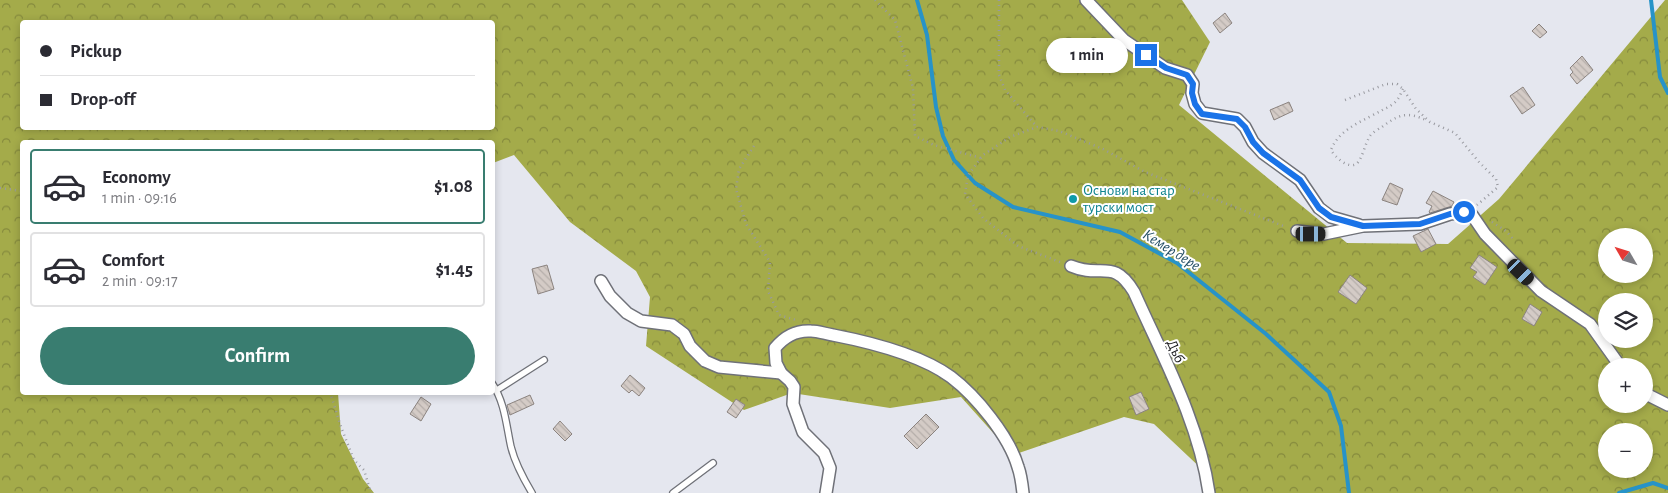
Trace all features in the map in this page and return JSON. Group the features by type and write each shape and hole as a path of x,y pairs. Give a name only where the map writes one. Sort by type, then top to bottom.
{"street":[{"path":"1086,0 1124,40 1166,68 1187,75 1193,84 1192,93 1195,104 1202,114 1237,119 1263,153 1300,180 1319,208 1331,217 1363,226"},
{"path":"1297,231 1324,234 1363,226 1420,224 1450,214 1464,212 1472,216 1485,234 1541,291 1590,324 1614,358"},
{"name":"Дъб","path":"1071,266 1081,270 1117,272 1127,280 1138,300 1193,424 1205,468 1209,493"},
{"path":"601,281 610,296 627,313 641,320 672,325 684,334 690,346 706,361 719,367 782,373"},
{"path":"826,493 830,468 824,454 803,432 793,404 794,388 776,363 775,348 783,339 792,334 810,330 864,341 925,362 950,377 971,395 1006,439 1018,466 1023,493"},
{"path":"1653,398 1668,405"}],"lane":[{"path":"497,390 544,360"},
{"path":"495,387 504,408 511,447 520,474 532,493"},
{"path":"673,493 713,463"}],"path":[{"path":"875,0 895,20 913,88 915,136 934,145 981,158"},
{"path":"999,0 999,75 1006,90 1037,127"},
{"path":"1345,100 1386,84 1397,84 1403,89 1416,109 1430,122"},
{"path":"1403,89 1397,100 1390,106 1349,128 1338,139 1331,150 1334,157 1352,165 1356,164 1360,160 1370,135 1397,116 1408,114 1416,116 1455,134 1498,183 1495,191 1476,206 1472,216"},
{"path":"1071,266 1018,246 982,218 965,194 968,175 981,158 1010,137 1037,127 1059,131 1103,150 1145,172 1297,231"},
{"path":"754,146 739,170 736,189 746,224 770,262 768,291 779,315 800,321"},
{"path":"0,188 20,191"},
{"path":"331,395 340,427 354,460 364,470 370,493"}],"green space":[{"path":"0,0 1182,0 1210,42 1179,105 1347,243 1448,244 1499,199 1665,0 1668,0 1668,493 1210,493 1206,473 1154,424 1124,417 1013,455 961,397 890,408 792,393 744,410 646,346 650,297 636,271 570,222 514,155 495,162 495,140 20,140 20,395 338,395 341,434 363,479 374,493 0,493"}],"building":[{"path":"1225,13 1232,23 1220,33 1213,23"},
{"path":"1539,24 1547,32 1540,38 1532,31"},
{"path":"1582,56 1593,70 1577,84 1570,75 1573,72 1570,68"},
{"path":"1523,87 1535,105 1522,114 1510,96"},
{"path":"1289,102 1293,111 1274,120 1270,110"},
{"path":"1390,183 1403,189 1397,205 1382,200"},
{"path":"1433,191 1454,202 1452,206 1430,213 1432,206 1426,203"},
{"path":"1428,229 1436,244 1421,252 1413,236"},
{"path":"1479,255 1497,267 1485,285 1473,277 1477,272 1470,268"},
{"path":"547,265 554,289 538,294 532,269"},
{"path":"1350,275 1367,288 1356,304 1338,292"},
{"path":"1530,304 1542,312 1534,326 1522,319"},
{"path":"630,375 645,388 639,396 632,390 629,393 621,386"},
{"path":"1141,392 1149,409 1136,415 1129,397"},
{"path":"530,395 534,404 510,415 507,405"},
{"path":"421,397 431,404 421,421 410,414"},
{"path":"736,399 745,405 736,418 727,412"},
{"path":"926,414 939,427 917,449 904,436"},
{"path":"560,421 572,434 565,441 553,429"}],"waterway":[{"name":"Кемер дере","path":"917,0 927,35 936,107 943,136 954,160 975,183 1013,207 1120,232 1177,263 1266,334 1329,392 1341,426 1349,493"},
{"path":"1651,0 1660,77 1668,93"},
{"name":"Кемер дере","path":"1619,493 1653,483 1668,488"}],"place":[{"name":"Основи на стар турски мост","path":"1073,199"}],"route":[{"path":"1146,55 1166,68 1187,75 1193,84 1192,93 1195,104 1202,114 1237,119 1263,153 1300,180 1319,208 1331,217 1363,226 1420,224 1450,214 1464,212"}]}
